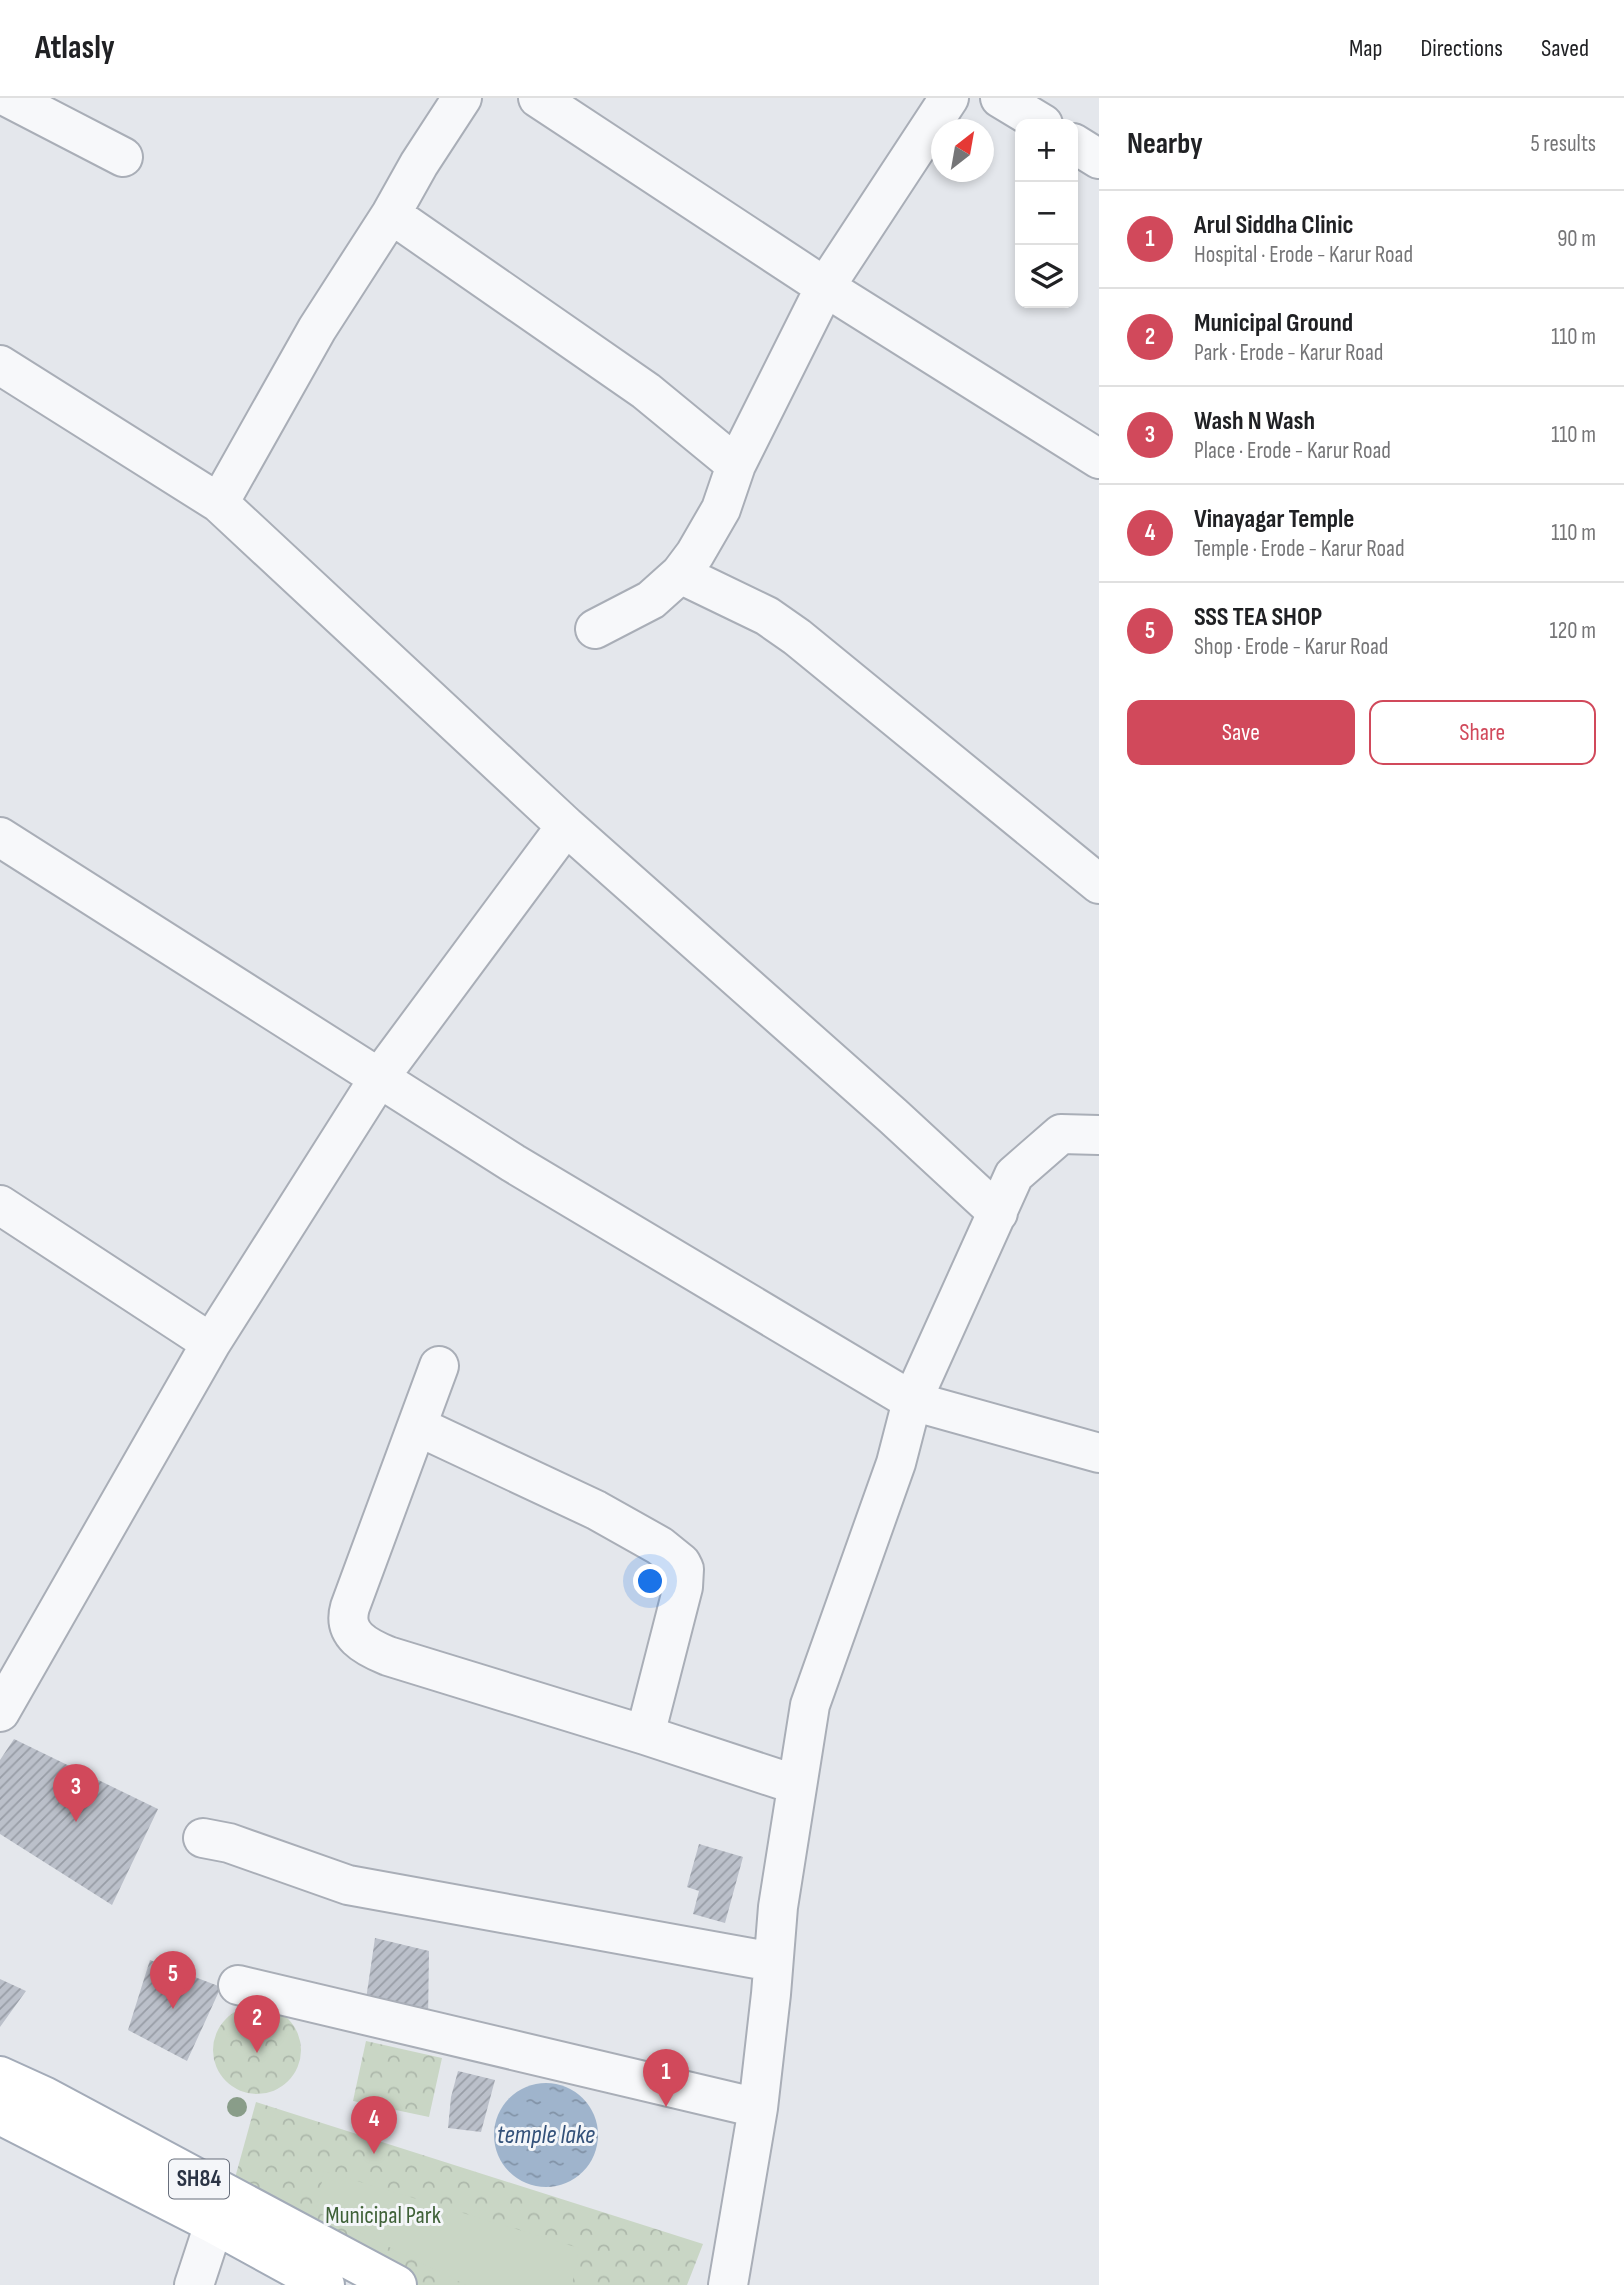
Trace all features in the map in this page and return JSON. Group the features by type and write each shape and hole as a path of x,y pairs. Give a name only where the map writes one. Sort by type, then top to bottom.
{"main road":[{"name":"SH84","path":"0,2076 44,2096 397,2285"},
{"name":"SH84","path":"0,2115 214,2224 325,2285"}],"street":[{"path":"9,98 123,157"},
{"path":"219,503 317,329 461,98"},
{"path":"538,98 825,286 1099,459"},
{"path":"594,629 651,600 680,574 695,554 721,509 736,465 825,286 948,98"},
{"path":"1006,100 1035,119"},
{"path":"1078,146 1099,159"},
{"path":"391,214 646,391 736,465"},
{"path":"0,365 219,503 566,826 883,1107 998,1213"},
{"path":"680,574 767,616 797,637 1099,884"},
{"path":"0,1712 211,1343 379,1078 566,826"},
{"path":"0,837 513,1163 912,1401 1099,1453"},
{"path":"728,2285 758,2108 778,1907 810,1705 896,1463 912,1401 1014,1175 1061,1134 1099,1135"},
{"path":"4,1218 211,1343"},
{"path":"439,1366 350,1607 350,1630 365,1644 388,1656 797,1785"},
{"path":"417,1426 596,1510 660,1546 681,1563 683,1587 645,1735"},
{"path":"203,1838 229,1843 348,1885 773,1962"},
{"path":"238,1986 758,2108"},
{"path":"194,2285 214,2224"}],"green space":[{"path":"248,2006 266,2006 282,2013 294,2025 301,2041 301,2059 294,2075 282,2087 266,2094 248,2094 232,2087 220,2075 213,2059 213,2041 220,2025 232,2013"},
{"path":"366,2041 442,2058 429,2117 353,2101"},
{"name":"Municipal Park","path":"256,2102 703,2244 687,2285 368,2285 225,2214"},
{"path":"324,2171 579,2248 572,2285 466,2285 316,2211"}],"water":[{"name":"temple lake","path":"546,2083 566,2087 583,2098 594,2115 598,2135 594,2155 583,2172 566,2183 546,2187 526,2183 509,2172 498,2155 494,2135 498,2115 509,2098 526,2087"}],"building":[{"path":"14,1739 158,1809 112,1905 0,1834 0,1760"},
{"path":"699,1844 743,1857 725,1923 693,1914 699,1891 687,1887"},
{"path":"375,1938 429,1951 428,2021 365,2006"},
{"path":"150,1960 221,1987 187,2061 128,2030"},
{"path":"0,1979 26,1991 0,2027"},
{"path":"458,2071 495,2080 481,2132 448,2128 451,2097"}],"place":[{"name":"Wash N Wash","path":"76,1822"},
{"name":"SSS TEA SHOP","path":"173,2009"},
{"name":"Municipal Ground","path":"257,2053"},
{"name":"Arul Siddha Clinic","path":"666,2107"},
{"name":"Vinayagar Temple","path":"374,2154"}]}
